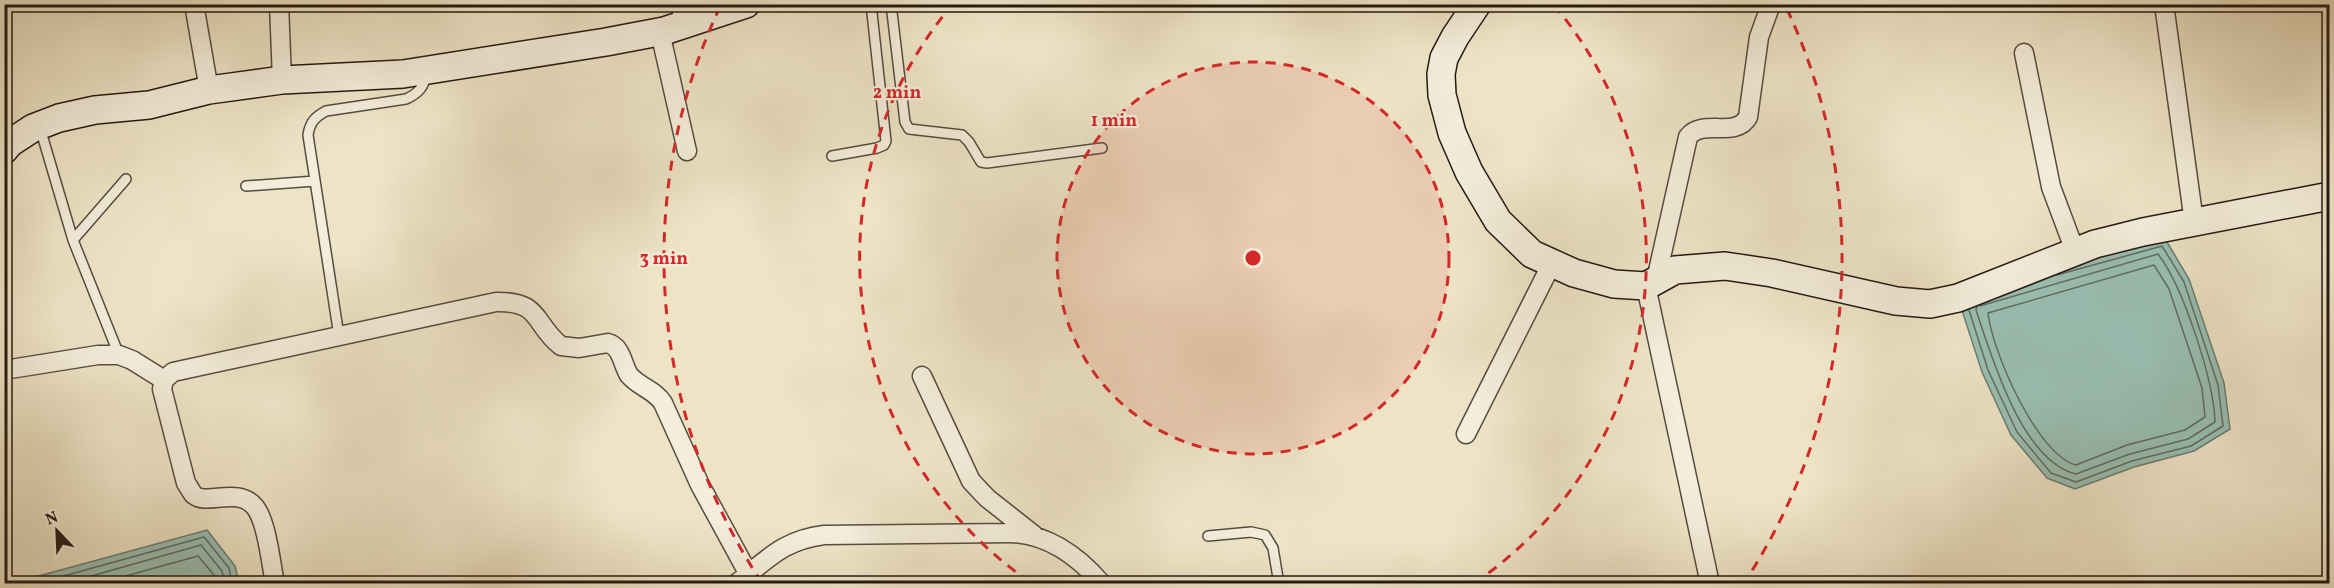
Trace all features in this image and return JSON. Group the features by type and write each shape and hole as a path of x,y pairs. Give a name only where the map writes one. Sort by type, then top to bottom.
{"street":[{"path":"194,4 209,90"},
{"path":"279,4 282,80"},
{"path":"4,150 10,143 39,125 86,112 149,105 209,90 282,80 344,78 427,70 746,4"},
{"path":"1477,4 1444,58 1442,95 1452,133 1469,172 1498,221 1532,254 1574,273 1614,284 1651,283 1675,270 1725,266 1782,275 1896,301 1930,304 1958,298 2105,241 2330,196"},
{"path":"1710,584 1651,283 1688,137 1699,129 1735,127 1746,121 1759,37 1771,4"},
{"path":"2164,4 2194,222"},
{"path":"675,20 687,151"},
{"path":"2024,53 2051,187 2075,251"},
{"path":"1466,435 1552,263"},
{"path":"275,584 257,509 247,499 200,498 193,494 186,483 162,389 164,380 173,372 496,302 527,307 561,346 579,348 613,344 633,379 659,397 742,578 784,546 806,537 975,533 1034,535"},
{"path":"4,370 98,355 119,355 132,360 164,380"},
{"path":"922,376 971,481 987,498 1034,535 1054,544 1080,561 1102,584"}],"lane":[{"path":"832,156 877,148 884,145 886,141 871,4"},
{"path":"891,4 905,122 909,129 962,135 981,162 987,163 1102,148"},
{"path":"339,336 308,135 309,126 315,117 326,111 406,99 421,90 427,70"},
{"path":"39,125 73,240 119,355"},
{"path":"73,240 126,179"},
{"path":"246,186 315,181"},
{"path":"1208,536 1251,532 1265,535 1273,548 1280,584"}],"water":[{"path":"2164,237 2189,279 2224,383 2230,429 2194,451 2134,467 2075,489 2047,478 2011,435 1982,372 1958,298"},
{"path":"207,530 235,566 239,583 13,583"}]}
